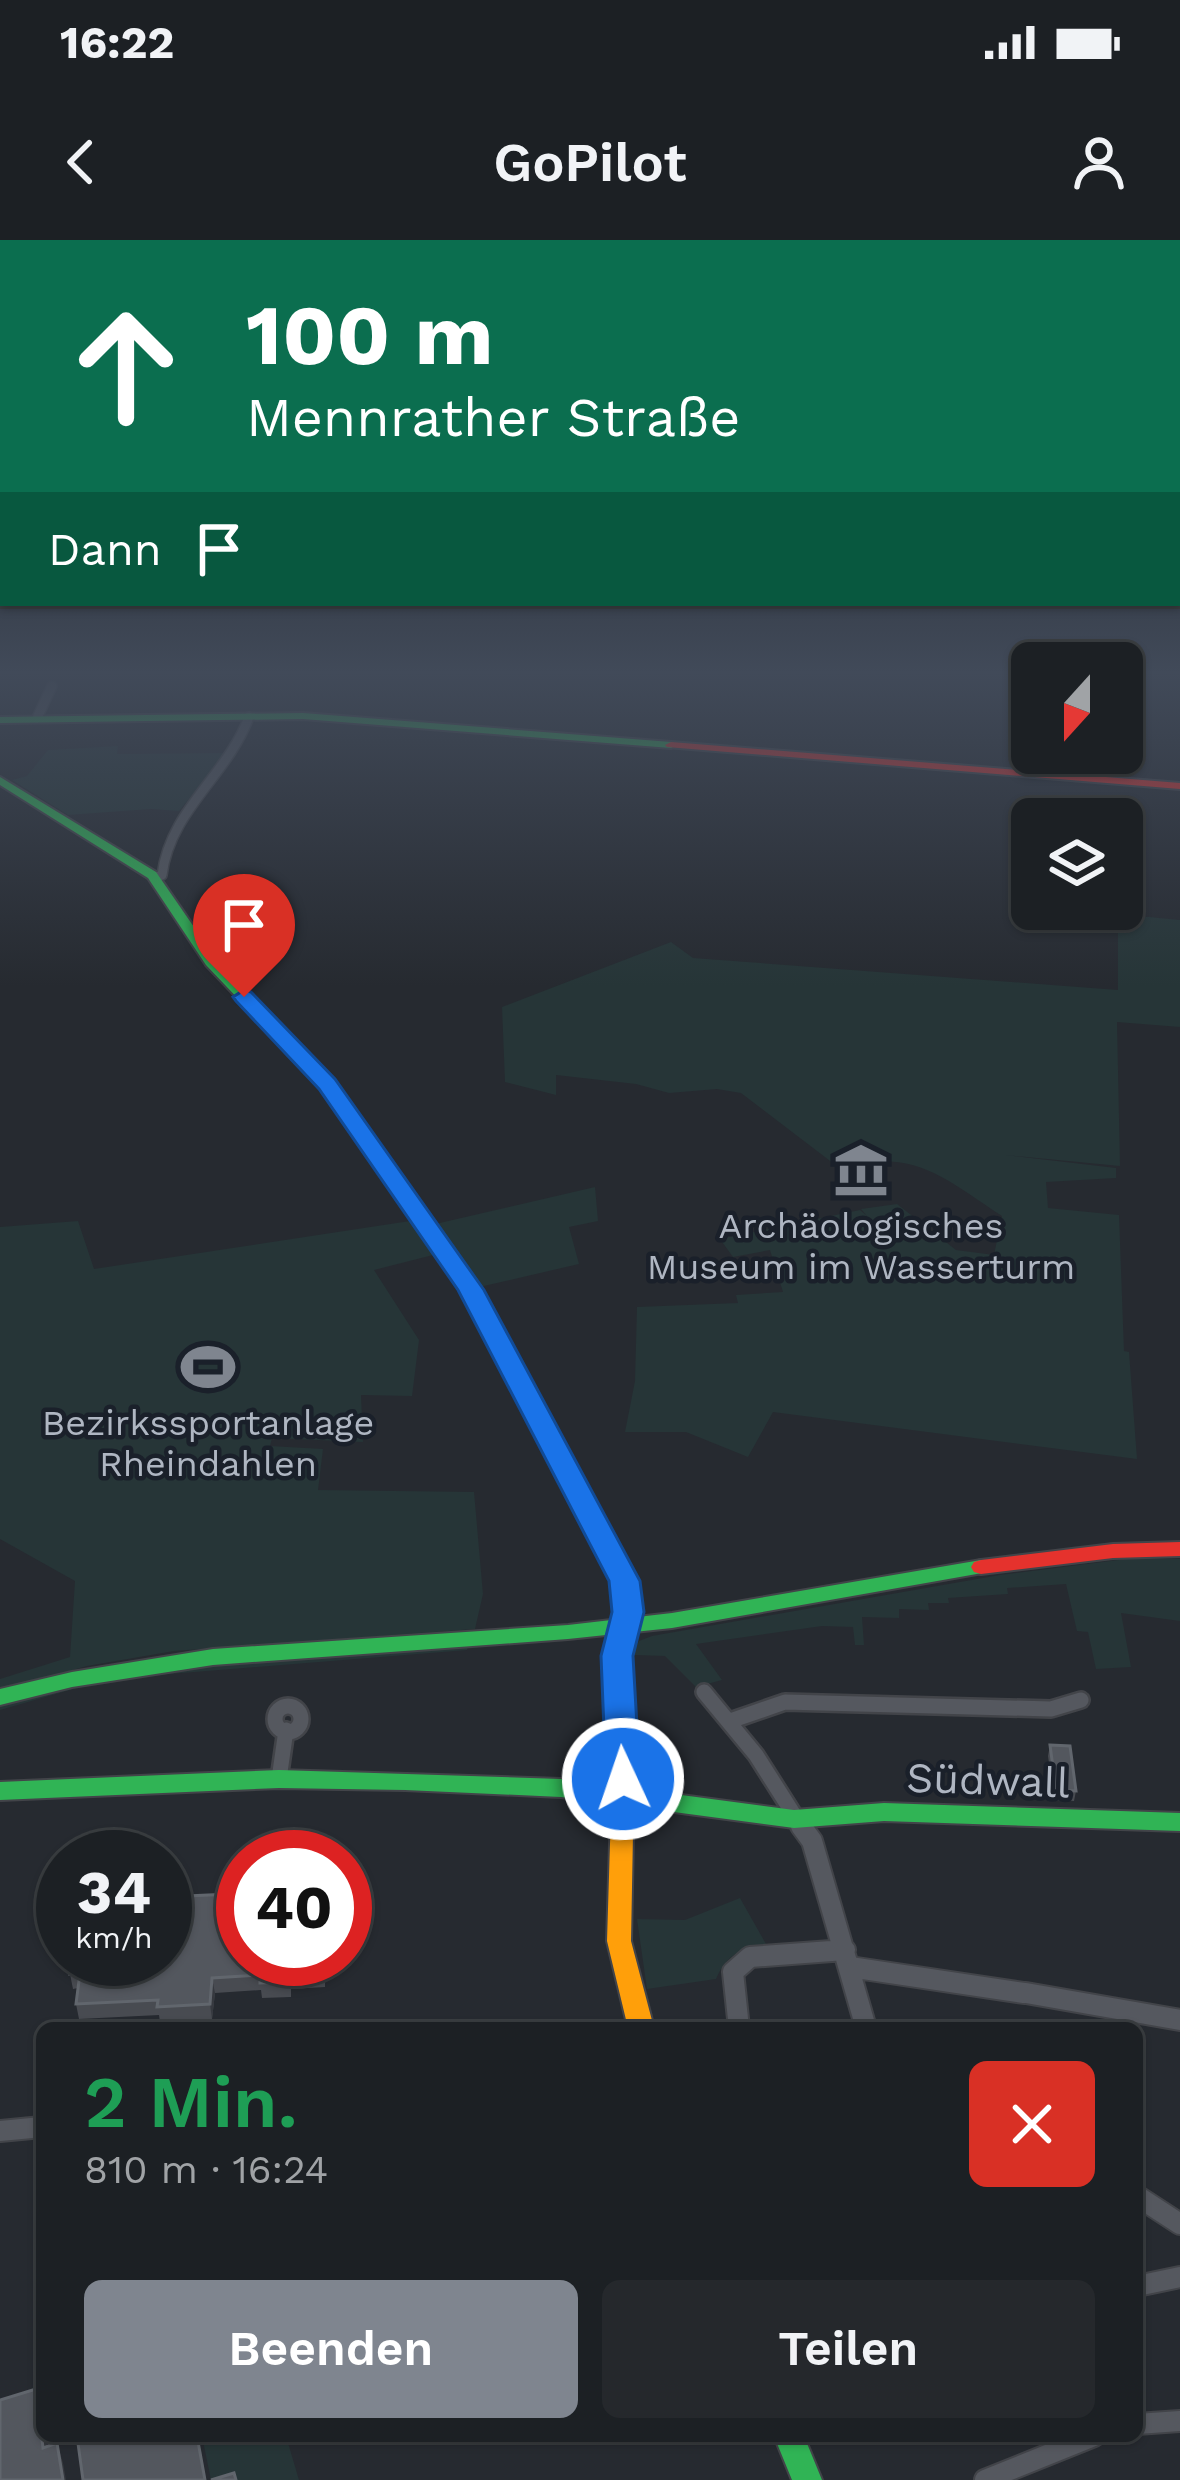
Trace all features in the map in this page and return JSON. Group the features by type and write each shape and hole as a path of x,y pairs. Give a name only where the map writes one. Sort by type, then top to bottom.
{"street":[{"path":"154,878 162,875 164,844 173,826 212,777"},
{"path":"1061,777 1180,786"},
{"path":"0,779 154,878 211,962 327,1084 471,1290 625,1581 629,1601 617,1656 623,1796 619,1941 639,2022"},
{"path":"0,1697 77,1675 165,1660 625,1627 1047,1557 1180,1549"},
{"path":"704,1692 730,1721 812,1841 864,2022"},
{"path":"730,1721 785,1702 1051,1708 1081,1700"},
{"path":"279,1779 286,1730"},
{"name":"Südwall","path":"0,1792 279,1779 560,1788 794,1819 884,1812 1180,1822"},
{"path":"739,2022 733,1972 750,1957 847,1958 1180,2020"},
{"path":"0,2131 36,2128"},
{"path":"1143,2200 1180,2224"},
{"path":"1143,2285 1180,2277"},
{"path":"1143,2424 1180,2421"},
{"path":"791,2442 807,2480"},
{"path":"985,2480 1079,2442"}],"shaded area":[{"path":"208,777 179,811 68,815 12,780"},
{"path":"1143,916 1180,920 1180,1027 1117,1022 1120,1166 1005,1155 1116,1168 1116,1178 1046,1182 1048,1208 1119,1215 1124,1351 1129,1352 1137,1459 773,1412 748,1457 686,1432 625,1432 635,1381 637,1307 738,1303 736,1295 783,1292 770,1250 733,1257 720,1239 860,1210 867,1216 861,1209 897,1204 956,1250 994,1255 1002,1216 926,1169 887,1161 838,1167 741,1093 717,1089 669,1093 636,1084 556,1075 556,1095 505,1082 502,1007 671,942 693,958 1118,990 1118,930 1143,930"},
{"path":"595,1187 598,1221 569,1227 579,1264 475,1288 431,1225"},
{"path":"78,1221 94,1269 410,1221 433,1255 374,1270 419,1340 412,1396 361,1395 363,1442 272,1438 270,1446 323,1449 318,1490 474,1492 483,1594 475,1629 174,1651 87,1666 0,1690 0,1679 70,1657 75,1581 0,1539 0,1227"},
{"path":"1134,1558 1180,1559 1180,1621 1121,1613 1131,1667 1096,1669 1088,1632 1077,1631 1066,1584 948,1598 949,1603 928,1603 929,1610 899,1609 899,1618 862,1617 864,1645 855,1645 853,1627 822,1626 696,1644 722,1680 696,1687 665,1656 635,1655 634,1650 639,1641 652,1636 1000,1575"},
{"path":"469,1645 467,1650 108,1679 0,1710 0,1704 58,1688 174,1667"},
{"path":"740,1898 766,1944 735,1954 716,1979 647,1989 637,1919 685,1920"},
{"path":"203,2442 288,2442 299,2480 211,2480"}],"building":[{"path":"1050,1745 1070,1746 1076,1791 1056,1790"},
{"path":"216,1895 216,1978 212,1978 210,2004 157,2007 158,2000 76,2004 78,1986 192,1986 192,1896"},
{"path":"36,2389 36,2442 42,2442 43,2448 57,2443 63,2480 0,2480 0,2400"},
{"path":"78,2442 198,2442 205,2480 83,2480"}],"traffic: fast":[{"path":"0,780 152,875 211,962 327,1084 471,1290 595,1525"},
{"path":"0,1697 213,1657 568,1632 672,1620 981,1567"},
{"path":"0,1791 279,1779 405,1781 561,1788 794,1819 884,1812 1180,1822"},
{"path":"791,2442 807,2480"}],"traffic: slow":[{"path":"595,1525 625,1581 628,1612 617,1656 623,1779 619,1941 639,2022"}],"traffic: jam":[{"path":"1062,777 1180,786"},
{"path":"981,1567 1113,1551 1180,1549"}],"place":[{"name":"Archäologisches Museum im Wasserturm","path":"861,1170"},
{"name":"Bezirkssportanlage Rheindahlen","path":"208,1367"}],"route":[{"path":"244,997 327,1084 471,1290 625,1581 628,1612 617,1656 623,1779"}]}
